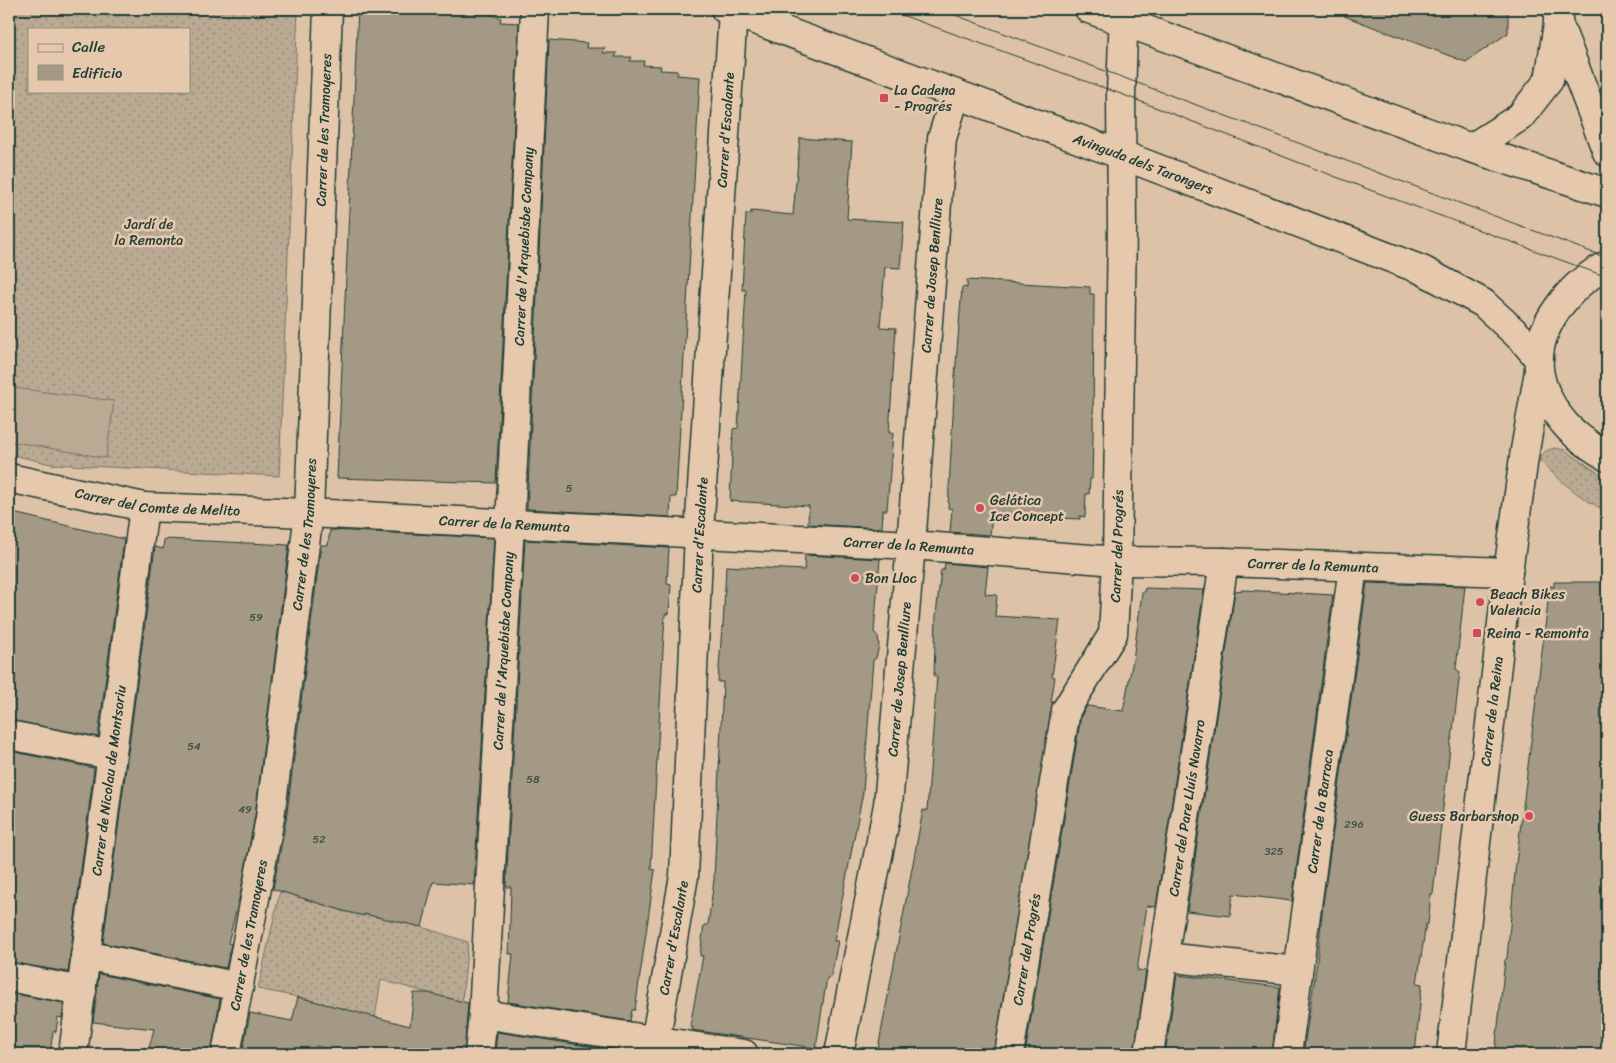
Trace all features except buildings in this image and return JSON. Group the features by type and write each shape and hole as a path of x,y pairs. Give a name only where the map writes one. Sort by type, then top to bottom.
{"street":[{"name":"Carrer de les Tramoyeres","path":"226,1054 270,818 309,513 328,9"},
{"name":"Carrer de l'Arquebisbe Company","path":"478,1054 483,1014 510,524 535,9"},
{"path":"1089,9 1124,15 1471,148 1607,193"},
{"name":"Avinguda dels Tarongers","path":"729,10 1122,155 1422,270 1483,303 1524,341 1539,365"},
{"name":"Carrer d'Escalante","path":"654,1048 684,876 699,533 729,10"},
{"name":"Carrer del Progrés","path":"1008,1054 1066,710 1113,634 1117,561 1122,234 1121,94 1124,15"},
{"path":"1471,148 1520,117 1549,80 1558,16"},
{"path":"1558,16 1607,152"},
{"name":"Carrer de Josep Benlliure","path":"839,1054 888,805 911,545 942,138 956,94"},
{"name":"Carrer de la Reina","path":"1451,1054 1508,572 1525,450 1544,335 1556,309 1576,287 1594,272 1607,265"},
{"path":"1539,365 1548,399 1565,424 1586,443 1607,456"},
{"name":"Carrer del Comte de Melito","path":"9,478 144,507 309,513"},
{"name":"Carrer de Nicolau de Montsoriu","path":"73,1054 144,507"},
{"name":"Carrer de la Remunta","path":"309,513 911,545 1117,561 1224,562 1508,572"},
{"name":"Carrer del Pare Lluís Navarro","path":"1149,1054 1224,562"},
{"name":"Carrer de la Barraca","path":"1287,1054 1353,567"},
{"path":"9,735 111,755"},
{"path":"85,955 239,987"},
{"path":"1164,957 1298,972"},
{"path":"9,977 82,991"},
{"path":"483,1014 654,1048 744,1054"}],"green space":[{"name":"Jardí de la Remonta","path":"9,9 298,9 279,476 51,464 9,454"},
{"path":"14,388 114,401 106,458 9,441 9,421"},
{"path":"1555,448 1565,450 1607,479 1607,511 1580,496 1540,461 1545,452"},
{"path":"280,891 347,912 364,913 422,927 468,942 462,1002 381,980 375,1018 298,997 258,989"}],"tram line":[{"path":"885,9 1121,94 1370,190 1607,277"},
{"path":"939,9 1607,258"}],"place":[{"name":"La Cadena - Progrés","path":"884,98"},
{"name":"Gelática Ice Concept","path":"980,508"},
{"name":"Bon Lloc","path":"855,578"},
{"name":"Beach Bikes Valencia","path":"1480,602"},
{"name":"Reina - Remonta","path":"1477,633"},
{"name":"Guess Barbarshop","path":"1529,816"}]}
